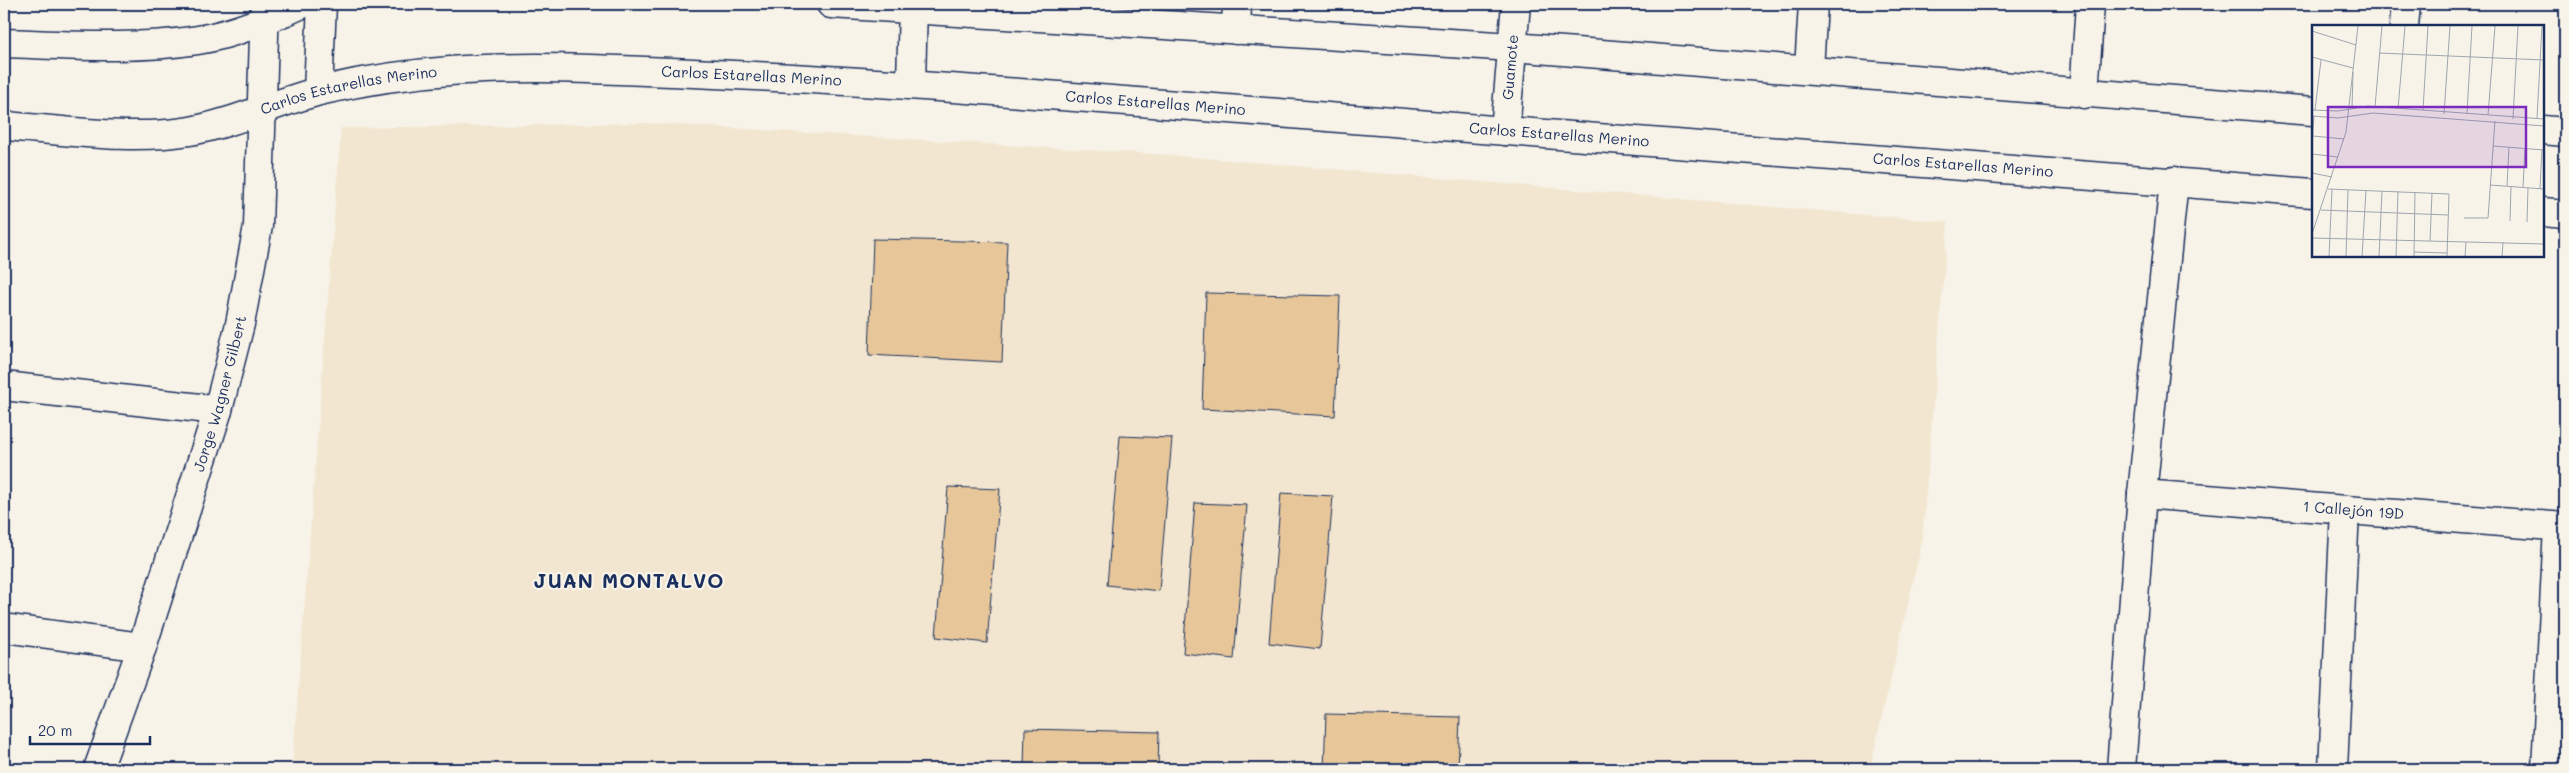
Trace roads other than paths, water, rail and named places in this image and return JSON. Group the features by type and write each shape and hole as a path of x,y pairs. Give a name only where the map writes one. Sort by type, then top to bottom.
{"street":[{"path":"4,43 138,46 199,39 264,13 302,4"},
{"path":"318,91 322,4"},
{"path":"831,4 1236,17 1513,47 1809,69 2084,94 2312,111"},
{"name":"Guamote","path":"1505,131 1516,4"},
{"path":"1809,69 1813,4"},
{"path":"2084,94 2090,4"},
{"path":"2404,25 2406,4"},
{"path":"912,7 912,84"},
{"name":"Jorge Wagner Gilbert","path":"98,769 142,647 218,410 240,324 258,226 263,107 264,13"},
{"name":"Carlos Estarellas Merino","path":"4,126 134,135 188,131 230,121 263,107 318,91 388,76 466,69 587,69 912,84 2312,193"},
{"path":"2544,130 2565,132"},
{"path":"2121,769 2142,494 2174,181"},
{"path":"2544,212 2565,214"},
{"path":"4,386 218,410"},
{"name":"1 Callejón 19D","path":"2142,494 2562,527"},
{"path":"2333,769 2345,510"},
{"path":"2546,769 2562,527"},
{"path":"4,628 142,647"}],"district":[{"name":"JUAN MONTALVO","path":"629,581"}]}
